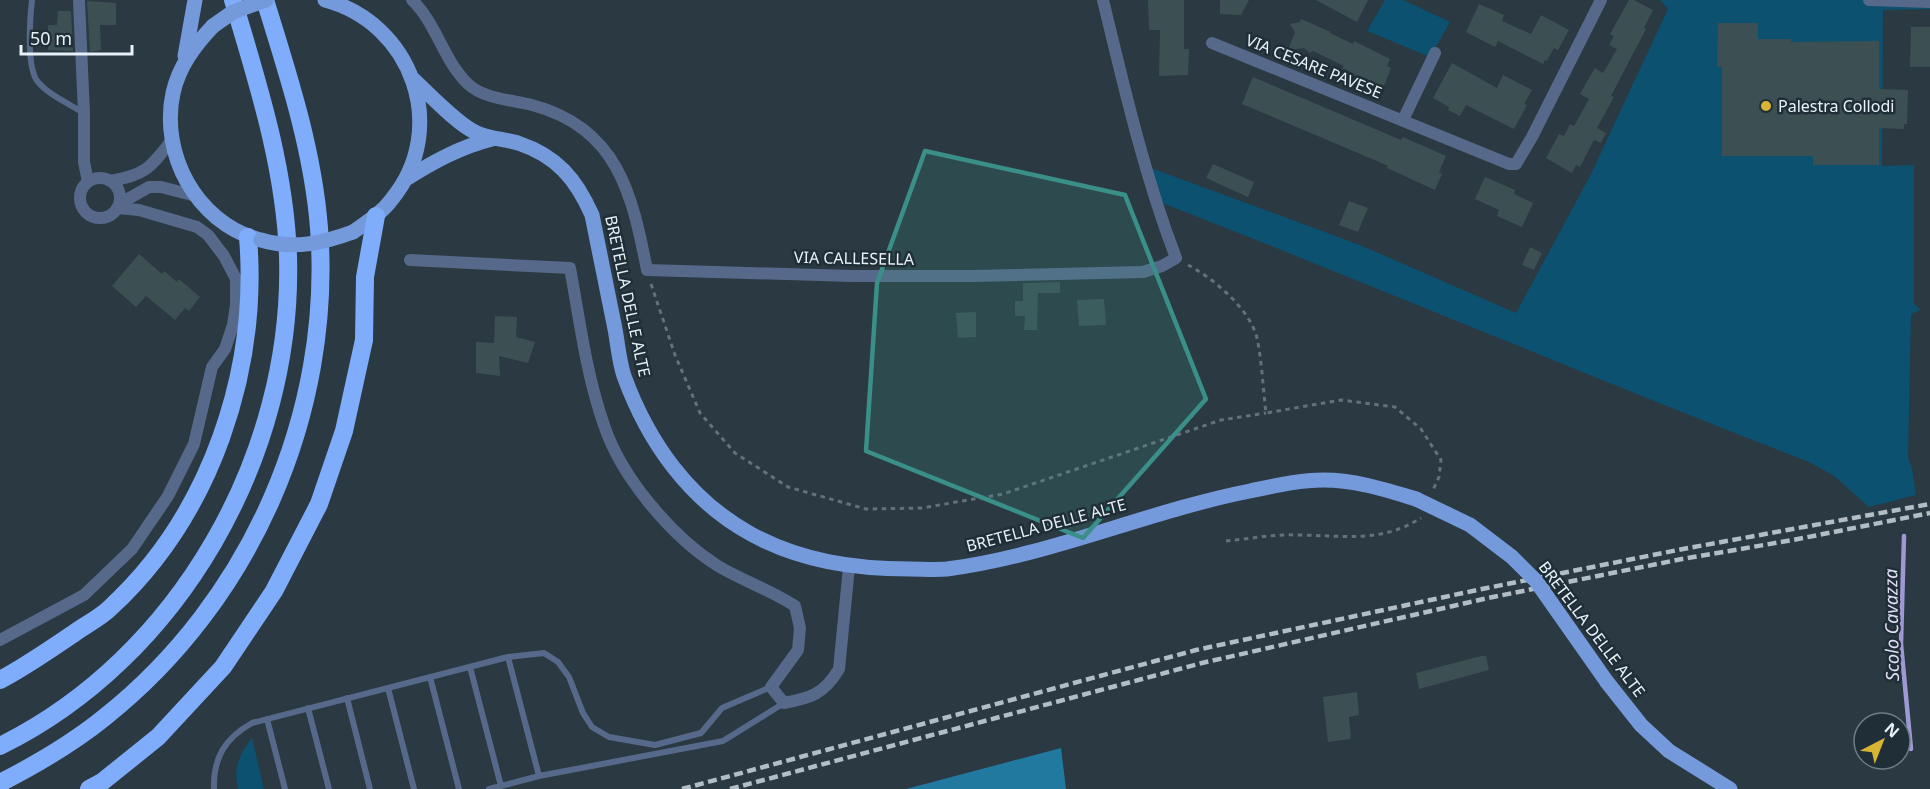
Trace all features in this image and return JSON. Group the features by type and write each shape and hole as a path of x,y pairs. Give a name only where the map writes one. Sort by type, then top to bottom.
{"highway":[{"path":"0,746 52,715 86,690 115,666 149,631 178,595 218,536 242,486 259,441 277,377 285,324 288,255 282,195 273,146 233,0"},
{"path":"0,783 63,748 99,722 144,683 178,647 205,614 245,554 272,500 293,443 314,357 319,312 320,248 314,185 302,128 266,0"},
{"path":"89,789 102,782 158,737 223,667 273,591 319,504 344,431 364,340 365,277 376,216"},
{"path":"0,680 109,609 146,570 182,520 221,440 242,360 255,238"}],"main road":[{"path":"195,0 183,64 173,92 170,122 172,140 182,173 196,196 211,213 228,226 274,244 302,246 328,241 353,232 376,216 393,200 406,180 414,160 420,120 413,79 402,57 388,38 348,4 325,0"},
{"path":"183,64 196,44 213,26 233,12 266,0"},
{"name":"BRETELLA DELLE ALTE","path":"413,79 441,106 476,133 517,143 553,160 569,175 582,193 592,215 623,373 648,431 672,465 708,504 732,523 765,542 799,555 849,567 945,569 1001,559 1227,495 1291,483 1346,480 1423,498 1470,525 1512,556 1536,581 1607,682 1641,725 1669,751 1730,789"},
{"path":"406,180 453,152 496,138"}],"street":[{"path":"412,0 430,24 452,65 469,85 488,96 540,107 567,118 583,127 608,155 625,183 635,214 647,270"},
{"path":"1103,0 1139,146 1163,225 1176,258"},
{"name":"VIA CESARE PAVESE","path":"1212,43 1509,164 1516,164 1601,0"},
{"path":"1869,0 1930,2"},
{"path":"79,1 84,162 88,182"},
{"path":"1404,120 1435,53"},
{"path":"172,140 147,170 137,175 110,181 99,178 88,182 81,193 80,200 85,212 97,218 110,216 118,206 149,187 196,196"},
{"path":"110,181 119,191 118,206"},
{"path":"0,640 84,595 132,549 168,496 194,444 212,367 225,349 233,325 236,279 224,255 208,235 197,227 118,206"},
{"name":"VIA CALLESELLA","path":"647,270 852,276 1143,272 1162,266 1176,258"},
{"path":"410,260 570,268 582,339 604,428 635,483 654,507 700,552 718,566 778,594 795,606 800,628 798,650 771,687 784,703 811,698 830,684 839,669 843,609 849,567"}],"lane":[{"path":"32,0 30,41 32,72 37,82 84,113"},
{"path":"214,789 213,772 226,742 237,731 252,723 508,657 544,653 558,662 569,677 583,713 592,727 609,737 655,745 701,733 722,708 771,687"},
{"path":"508,657 538,776"},
{"path":"470,667 501,786"},
{"path":"430,677 459,789"},
{"path":"388,688 414,789"},
{"path":"347,698 370,789"},
{"path":"489,789 538,776 723,741 784,703"},
{"path":"308,708 329,789"},
{"path":"267,719 285,789"}],"path":[{"path":"1176,258 1203,272 1247,316 1256,336 1266,412"},
{"path":"647,270 675,355 700,413 735,453 788,487 866,509 922,508 1003,494 1221,420 1341,400 1395,407 1421,429 1441,460 1439,477 1423,498"},
{"path":"1226,541 1293,534 1345,537 1391,533 1421,518"}],"highlighted area":[{"path":"925,151 1125,195 1206,399 1083,538 866,451 877,283"}],"shaded area":[{"path":"1385,0 1403,0 1450,22 1430,57 1367,31"},
{"path":"1660,0 1930,0 1930,9 1883,10 1882,166 1914,165 1914,304 1921,310 1911,314 1908,458 1916,495 1869,507 1834,476 1809,462 1162,203 1151,168 1360,245 1516,313 1590,176 1668,9"},
{"path":"252,738 264,789 238,789 236,775 238,762"},
{"path":"1061,748 1066,789 906,789"}],"building":[{"path":"1148,0 1184,0 1184,49 1189,49 1188,75 1159,76 1160,30 1149,30"},
{"path":"1220,0 1249,0 1241,15 1220,14"},
{"path":"1316,0 1368,0 1357,22"},
{"path":"1629,0 1634,0 1653,10 1644,28 1646,29 1611,96 1614,97 1597,128 1606,133 1601,143 1594,140 1580,167 1576,165 1572,173 1546,158 1559,134 1564,136 1570,124 1574,126 1589,99 1580,94 1595,68 1603,73 1617,49 1609,45 1614,36 1610,34"},
{"path":"87,1 116,3 116,25 100,25 101,50 90,52"},
{"path":"1479,4 1504,15 1502,21 1531,34 1541,15 1569,30 1558,50 1554,48 1543,64 1498,41 1495,47 1466,32"},
{"path":"58,11 71,11 73,51 48,50 48,25 57,25"},
{"path":"1301,19 1390,59 1387,66 1391,68 1383,88 1354,76 1355,74 1342,68 1344,66 1313,51 1310,53 1304,48 1288,50 1295,32 1290,24 1300,22"},
{"path":"1718,23 1758,23 1758,39 1791,39 1791,42 1879,41 1879,89 1908,90 1907,124 1904,124 1904,129 1879,128 1879,165 1813,165 1813,156 1722,156 1722,67 1717,67"},
{"path":"1911,27 1930,27 1930,67 1910,67"},
{"path":"1452,63 1497,88 1503,75 1532,90 1514,129 1466,105 1460,116 1433,98"},
{"path":"1253,77 1401,140 1403,137 1446,156 1435,190 1387,168 1388,166 1242,104"},
{"path":"1213,164 1254,182 1248,197 1206,178"},
{"path":"1485,177 1515,190 1514,194 1533,203 1522,227 1497,216 1499,210 1475,199"},
{"path":"1349,201 1368,208 1358,232 1339,225"},
{"path":"1530,247 1542,253 1534,270 1522,265"},
{"path":"139,254 162,274 164,271 177,282 179,279 200,297 189,311 185,308 175,320 146,296 136,307 112,286"},
{"path":"1060,282 1060,293 1038,293 1037,330 1024,330 1025,316 1015,316 1015,301 1023,301 1023,283"},
{"path":"1104,299 1106,325 1079,326 1077,300"},
{"path":"976,312 976,337 958,338 956,313"},
{"path":"495,316 517,317 516,337 535,342 528,363 499,356 500,376 476,373 476,342 494,343"},
{"path":"1486,656 1489,670 1419,689 1416,673"},
{"path":"1357,692 1359,715 1349,717 1351,739 1328,742 1323,697"}],"waterway":[{"name":"Scolo Cavazza","path":"1904,536 1901,644 1907,711"}],"railway":[{"path":"682,789 1196,650 1683,549 1930,504"},
{"path":"730,789 1202,663 1488,598 1930,513"}],"place":[{"name":"Palestra Collodi","path":"1766,106"}]}
